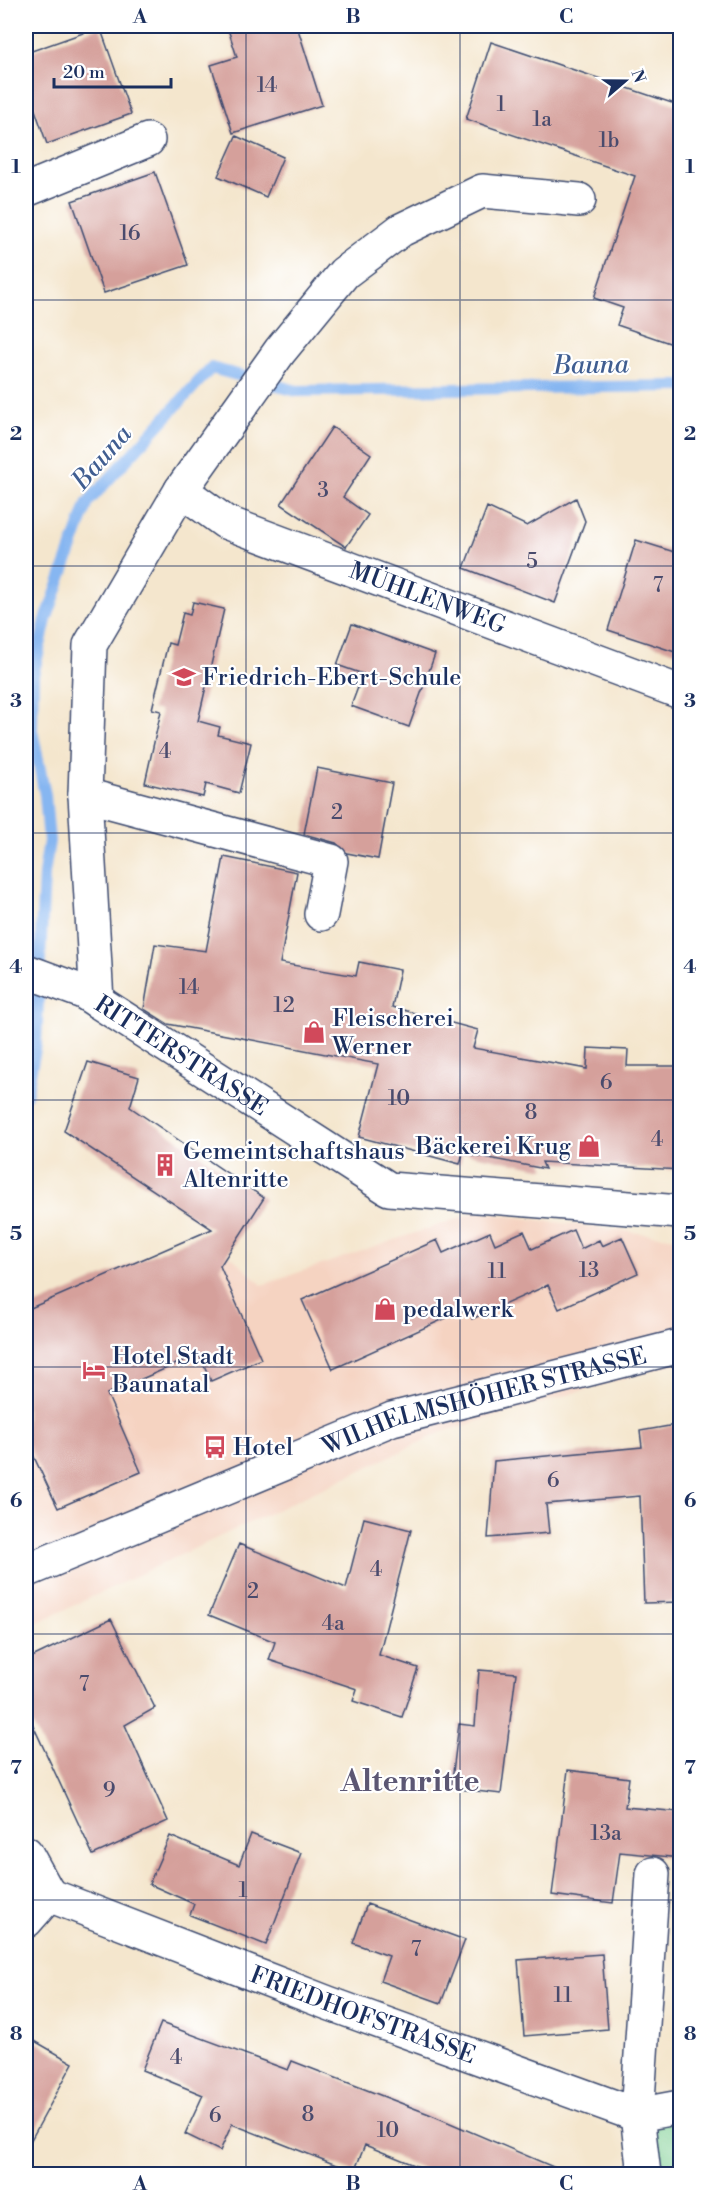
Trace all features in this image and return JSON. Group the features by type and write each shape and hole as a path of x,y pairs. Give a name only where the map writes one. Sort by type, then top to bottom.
{"street":[{"path":"26,190 148,140"},
{"path":"85,994 85,795 90,645 180,490 280,351 344,273 401,230 482,191 579,200"},
{"name":"MÜHLENWEG","path":"180,490 225,522 681,692"},
{"path":"85,795 331,861 321,914"},
{"name":"RITTERSTRASSE","path":"26,971 85,994 389,1189 681,1212"},
{"name":"WILHELMSHÖHER STRASSE","path":"26,1571 392,1419 681,1346"},
{"path":"26,1853 49,1895 26,1922"},
{"path":"644,2175 638,2115 653,1874"},
{"name":"FRIEDHOFSTRASSE","path":"49,1895 328,2003 638,2115"},
{"path":"638,2115 681,2107"}],"shaded area":[{"path":"477,1212 677,1238 680,1245 680,1362 442,1432 26,1628 26,1310 205,1232 262,1285"}],"green space":[{"path":"680,2107 680,2174 644,2174 637,2115"}],"building":[{"path":"227,26 297,26 322,105 233,133 211,65 237,57"},
{"path":"100,27 131,114 47,144 26,84 26,53"},
{"path":"491,42 681,106 681,347 617,325 623,308 594,298 635,176 466,119"},
{"path":"236,136 283,157 266,197 218,176"},
{"path":"155,172 188,265 104,293 72,201"},
{"path":"332,427 371,454 343,497 368,515 346,547 281,504"},
{"path":"576,498 585,521 555,603 464,568 487,507 527,526"},
{"path":"636,540 681,554 681,654 608,630"},
{"name":"Friedrich-Ebert-Schule","path":"193,602 224,609 198,721 220,727 218,735 251,743 239,793 206,784 203,797 145,783 161,711 152,709 168,643 175,645 183,613 190,615"},
{"path":"352,624 435,654 409,727 351,706 363,674 337,665"},
{"path":"317,768 392,783 378,859 347,853 336,843 304,834"},
{"path":"224,857 297,872 280,963 356,976 359,962 400,970 392,1007 478,1030 473,1048 587,1069 588,1048 628,1050 627,1066 681,1066 681,1170 542,1162 545,1169 463,1153 460,1164 359,1137 378,1064 168,1024 144,1009 155,944 206,951"},
{"name":"Hotel Stadt Baunatal","path":"88,1062 139,1077 130,1107 264,1198 220,1266 261,1359 211,1381 199,1354 107,1394 141,1472 58,1508 26,1440 26,1310 212,1229 64,1131"},
{"path":"573,1230 581,1249 599,1240 602,1246 622,1237 638,1273 559,1309 548,1285 472,1319 468,1308 333,1369 302,1300 437,1240 443,1253 490,1232 495,1244 524,1231 532,1249"},
{"path":"681,1424 681,1602 644,1603 640,1496 546,1504 549,1533 488,1538 494,1461 642,1447 640,1431"},
{"path":"364,1518 411,1530 379,1655 418,1668 402,1717 353,1701 357,1689 269,1660 275,1642 209,1615 239,1544 346,1588"},
{"path":"111,1619 155,1708 125,1725 168,1821 93,1855 26,1710 26,1660"},
{"path":"479,1670 516,1673 501,1794 451,1788 459,1724 475,1726"},
{"path":"568,1770 629,1778 625,1807 681,1812 681,1858 620,1852 613,1903 552,1895"},
{"path":"251,1834 301,1853 266,1945 190,1915 194,1904 149,1884 170,1836 239,1865"},
{"path":"367,1904 465,1940 441,2003 380,1981 389,1956 353,1943"},
{"path":"602,1954 608,2029 524,2036 518,1960"},
{"path":"161,2023 288,2070 292,2061 429,2114 572,2175 439,2175 365,2145 354,2172 232,2124 220,2151 185,2134 203,2095 142,2070"},
{"path":"26,2036 73,2063 26,2149"}],"waterway":[{"name":"Bauna","path":"26,1095 36,1044 44,874 49,841 45,795 32,730 33,675 46,620 88,502 211,368 297,391 680,386"}],"place":[{"name":"Friedrich-Ebert-Schule","path":"184,677"},
{"name":"Fleischerei Werner","path":"314,1032"},
{"name":"Bäckerei Krug","path":"589,1146"},
{"name":"Gemeintschaftshaus Altenritte","path":"165,1165"},
{"name":"pedalwerk","path":"385,1309"},
{"name":"Hotel Stadt Baunatal","path":"94,1370"},
{"name":"Hotel","path":"215,1447"}],"district":[{"name":"Altenritte","path":"410,1781"}]}
